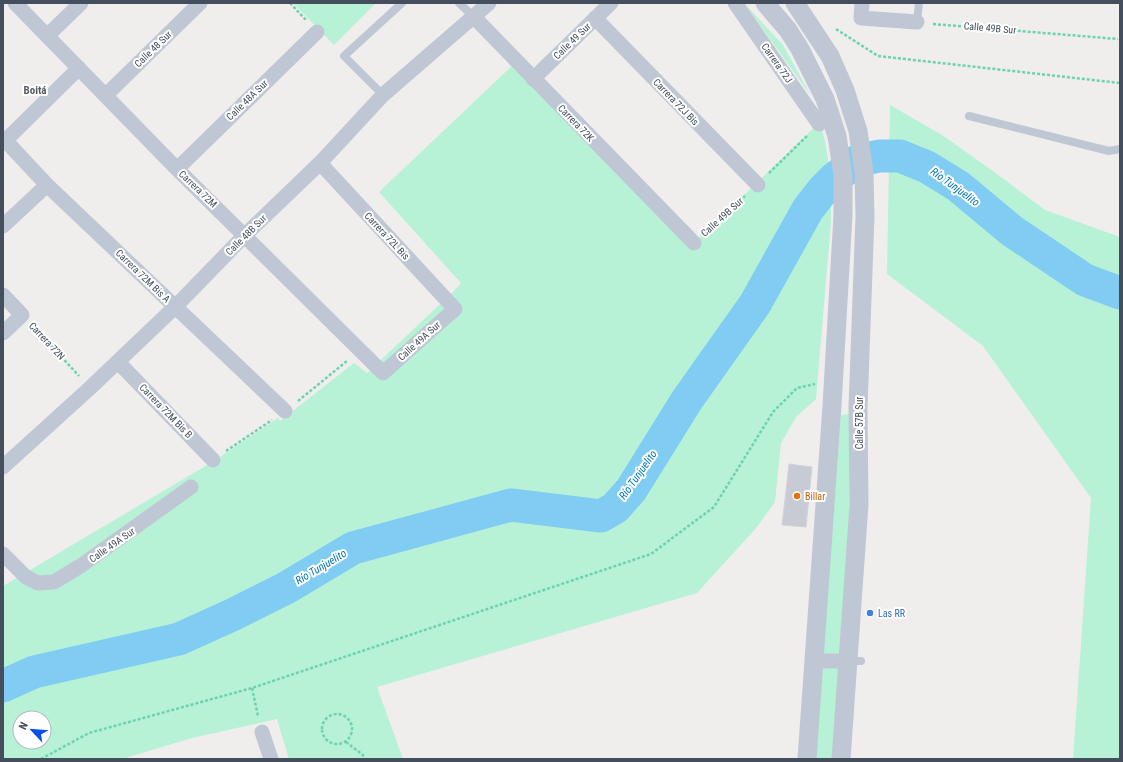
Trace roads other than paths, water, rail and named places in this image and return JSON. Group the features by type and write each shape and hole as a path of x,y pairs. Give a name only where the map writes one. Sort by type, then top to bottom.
{"street":[{"name":"Carrera 72M","path":"15,3 177,169 383,373"},
{"path":"47,36 81,3"},
{"name":"Calle 48 Sur","path":"106,95 200,3"},
{"name":"Calle 48B Sur","path":"3,468 118,362 175,307 245,235 320,163 383,95 489,3"},
{"name":"Calle 49 Sur","path":"533,79 611,3"},
{"name":"Carrera 72J","path":"735,3 819,124"},
{"path":"765,3 788,30 800,49 825,99 837,136 843,175 843,215 833,381 807,759"},
{"name":"Calle 57B Sur","path":"795,3 830,56 845,90 859,138 864,173 865,216 858,408 858,504 854,661 841,759"},
{"path":"862,10 917,22"},
{"name":"Carrera 72K","path":"474,17 694,242"},
{"name":"Carrera 72J Bis","path":"595,18 758,185"},
{"name":"Calle 48A Sur","path":"177,169 316,32"},
{"path":"4,140 79,68"},
{"name":"Carrera 72M Bis A","path":"4,140 47,184 285,411"},
{"name":"Carrera 72L Bis","path":"320,163 455,309"},
{"path":"3,226 47,184"},
{"name":"Carrera 72N","path":"3,295 22,315 3,334"},
{"name":"Calle 49A Sur","path":"383,373 455,309"},
{"name":"Carrera 72M Bis B","path":"118,362 213,460"},
{"name":"Calle 49A Sur","path":"3,554 26,577 38,584 54,582 107,548 191,487"},
{"path":"814,661 854,661"},
{"path":"262,732 271,759"}],"lane":[{"path":"383,95 344,56 402,3"},
{"name":"Carrera 72K","path":"459,3 474,17"},
{"path":"917,22 919,3"},
{"path":"969,116 1109,151 1120,149"}],"waterway":[{"name":"Río Tunjuelito","path":"3,686 34,672 179,639 286,588 353,548 511,505 601,516 615,508 631,490 687,400 755,304 808,209 823,190 836,177 857,161 879,156 900,156 927,167 958,186 1012,231 1085,280 1120,293"}],"place":[{"name":"Billar","path":"797,496"},
{"name":"Las RR","path":"870,613"}],"district":[{"name":"Boitá","path":"35,90"}]}
